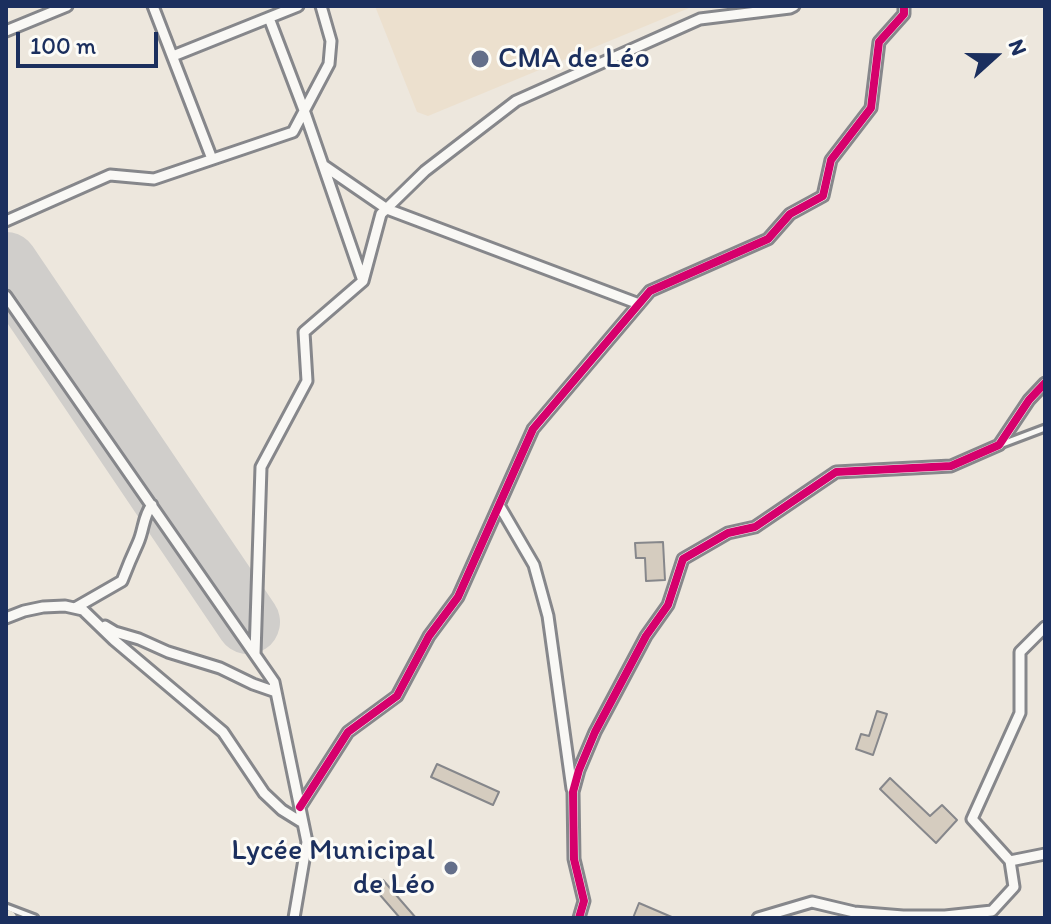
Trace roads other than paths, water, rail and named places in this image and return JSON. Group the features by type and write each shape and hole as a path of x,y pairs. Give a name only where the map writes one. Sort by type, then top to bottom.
{"street":[{"path":"6,31 67,6"},
{"path":"153,6 212,159"},
{"path":"173,56 298,6"},
{"path":"6,221 110,175 154,179 293,132 329,64 331,41 321,6"},
{"path":"255,654 261,467 307,381 304,332 363,281 381,214 425,171 516,101 700,19 794,6"},
{"path":"300,807 348,732 397,696 429,636 458,597 533,429 650,291 768,239 790,214 823,196 831,160 871,108 879,42 904,14 904,6"},
{"path":"269,18 363,281"},
{"path":"323,165 387,209 639,304"},
{"path":"6,296 274,682 307,842 294,918"},
{"path":"573,792 595,732 646,636 668,605 683,559 728,533 755,527 836,472 951,466 999,445 1029,400 1045,383"},
{"path":"75,608 122,581 147,511 152,505"},
{"path":"499,505 534,565 548,616 573,792 574,859 584,901 579,918"},
{"path":"6,618 43,607 65,606 83,610 223,732 264,793 282,810 303,823"},
{"path":"96,621 115,632 220,668 276,692"},
{"path":"758,918 812,902 854,912 903,916 945,917 992,911 1014,887 1010,861 972,819 1020,713 1020,652 1045,627"},
{"path":"1010,861 1045,854"}],"lane":[{"path":"999,445 1045,428"},
{"path":"6,907 35,918"}],"place":[{"name":"CMA de Léo","path":"480,59"},
{"name":"Lycée Municipal de Léo","path":"451,868"}]}
